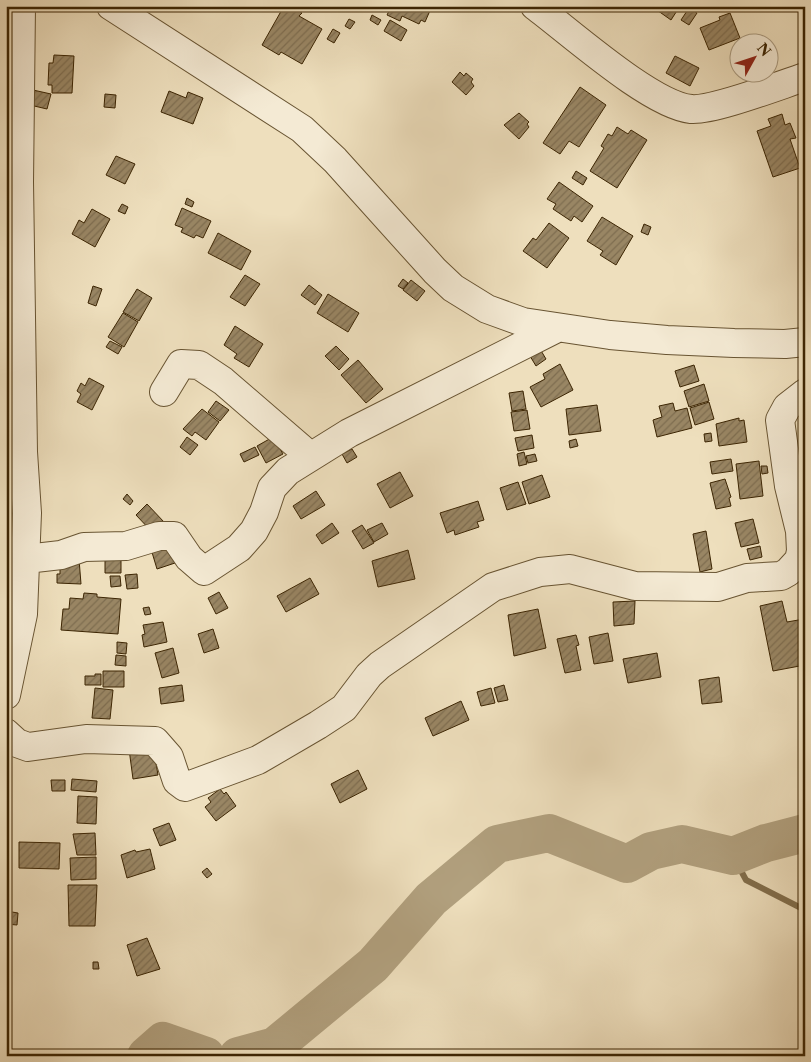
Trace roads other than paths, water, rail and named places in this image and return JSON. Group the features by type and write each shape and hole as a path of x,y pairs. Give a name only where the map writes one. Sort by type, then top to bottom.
{"street":[{"path":"6,695 15,596 26,559 27,513 15,443 20,6"},
{"path":"111,6 302,129 335,160 435,271 453,288 488,309 523,322 557,328 667,340 742,344 805,342"},
{"path":"535,6 648,92 677,105 692,109 722,103 805,77"},
{"path":"26,559 61,555 84,547 126,546 159,536 174,536 190,558 204,571 239,548 254,531 264,512 272,488 288,471 349,433 557,328"},
{"path":"164,392 180,364 199,365 223,381 310,456"},
{"path":"6,733 17,743 28,747 86,739 155,741 169,757 177,781 185,788 258,760 344,708 369,675 380,665 493,587 540,572 570,569 635,586 718,587 748,578 781,576 794,566 801,551 800,531 789,486 780,420 787,406 805,393"}],"waterway":[{"path":"238,1056 275,1046 373,965 431,899 497,844 549,833 627,864 651,851 682,844 733,856 766,843 805,833"},
{"path":"733,856 746,880 805,910"},
{"path":"146,1056 163,1041 206,1056"}]}
